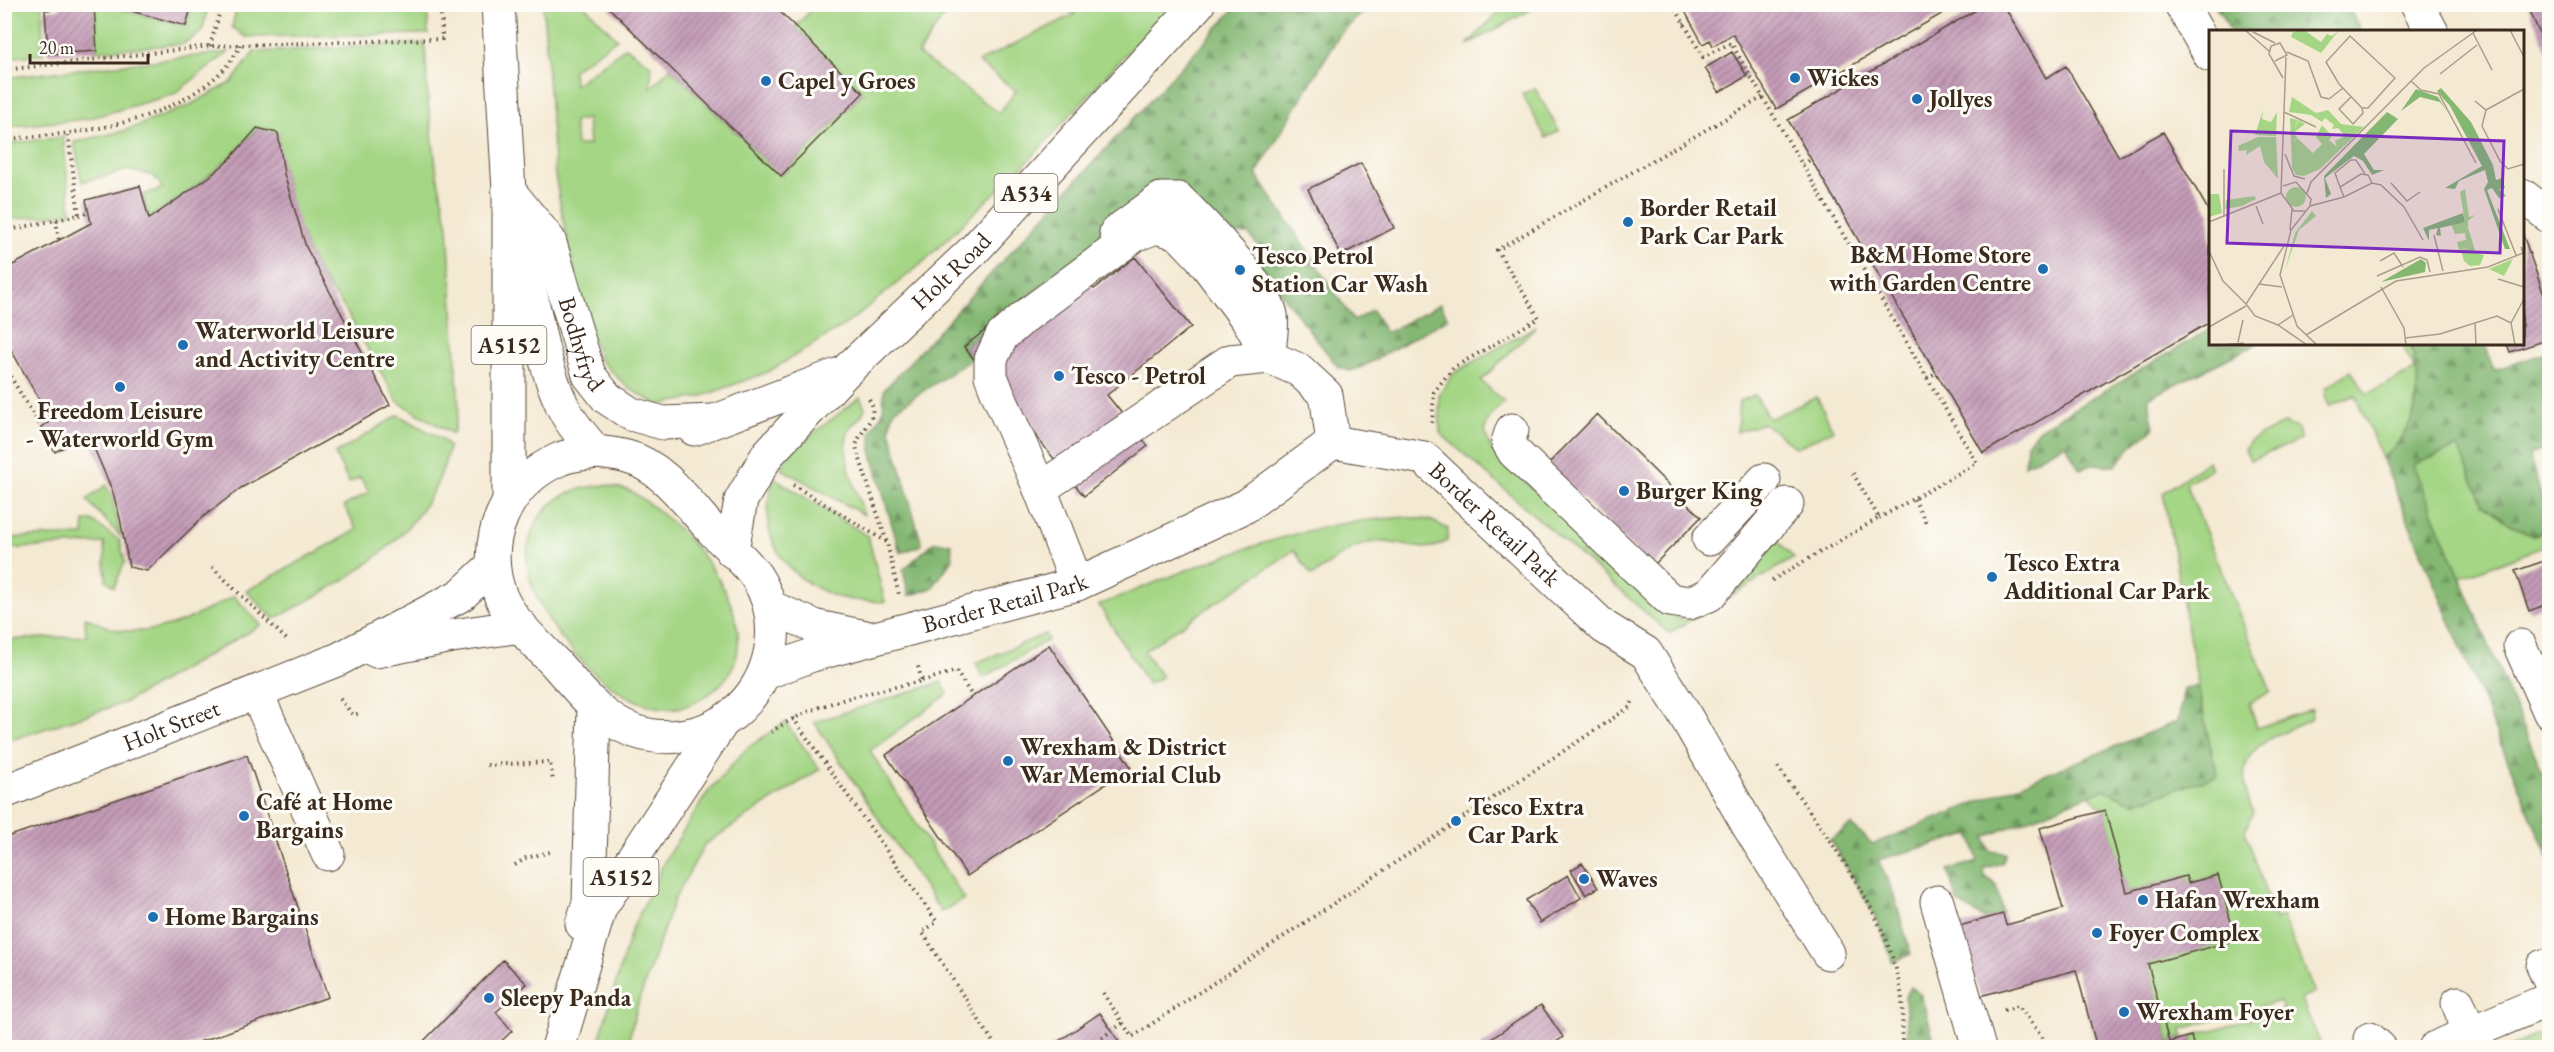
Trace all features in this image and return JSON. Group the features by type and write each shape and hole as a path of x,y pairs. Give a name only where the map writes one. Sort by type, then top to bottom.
{"main road":[{"name":"Bodhyfryd","path":"498,4 509,191 509,499"},
{"name":"Holt Road","path":"732,551 741,500 768,454 845,372 974,250 1198,4"},
{"path":"2181,4 2209,52"},
{"path":"2417,4 2431,30"},
{"name":"Bodhyfryd","path":"509,191 549,240 589,375 607,398 631,414 663,423 713,421"},
{"name":"Bodhyfryd","path":"509,191 553,384 569,416 596,452"},
{"path":"2524,196 2550,217"},
{"path":"1077,584 1040,489 991,376 991,358 1002,336 1062,288 1135,235 1156,228 1178,233 1200,256 1250,323 1269,357"},
{"path":"1040,489 1230,361 1269,357 1299,370 1326,395 1333,442"},
{"name":"Holt Road","path":"629,457 713,421 845,372"},
{"path":"1512,430 1509,442 1514,453 1670,600 1689,603 1709,595 1787,504"},
{"name":"Border Retail Park","path":"765,674 812,655 1077,584 1246,506 1333,442 1424,458 1604,627 1646,653 1682,710 1749,827 1828,953"},
{"path":"596,452 629,457 659,472 756,576 770,607 773,640 765,674 747,702 721,724 689,736 654,736 622,726 594,705 521,626 502,598 493,565 495,530 509,499 533,474 562,458 596,452"},
{"path":"1709,539 1764,480"},
{"name":"Holt Street","path":"4,792 339,659 460,595 493,565"},
{"name":"Border Retail Park","path":"770,607 817,627 873,639"},
{"name":"Holt Street","path":"339,659 452,636 521,626"},
{"path":"2520,646 2546,694"},
{"path":"256,692 328,854"},
{"name":"A5152","path":"539,1047 550,1029 589,903 594,705"},
{"name":"A5152","path":"558,1047 600,908 721,724"},
{"path":"1937,902 1979,1047"},
{"path":"2435,1047 2464,1018 2550,999"}],"path":[{"path":"210,46 222,4"},
{"path":"4,70 210,46 442,39 441,4"},
{"path":"1673,4 1703,57 1731,43 1977,463 1879,518"},
{"path":"1684,24 1690,21"},
{"path":"4,139 68,134 108,127 182,99 220,73 241,45"},
{"path":"1434,428 1431,420 1434,392 1453,368 1539,318 1497,250 1762,97"},
{"path":"68,134 79,215"},
{"path":"1803,165 1811,159"},
{"path":"4,231 89,213"},
{"path":"56,220 59,241"},
{"path":"1854,252 1863,247"},
{"path":"4,366 41,426"},
{"path":"845,372 874,407 873,415 860,433 856,447 887,543 907,630 922,681"},
{"path":"1927,378 1936,373"},
{"path":"762,465 887,543"},
{"path":"1914,499 1927,525"},
{"path":"212,567 271,624"},
{"path":"1104,993 1131,1037 1630,707 1646,653"},
{"path":"766,735 793,718 830,702 956,671 973,697"},
{"path":"793,718 937,922 922,932 997,1047"},
{"path":"487,765 550,762 553,784"},
{"path":"1778,767 1830,840 1871,909 1887,943 1901,992 1902,1047"},
{"path":"515,865 526,858 563,849"},
{"path":"2002,1010 2019,1006 2050,1047"},
{"path":"1087,1047 1123,1023"}],"green space":[{"path":"5,4 42,5 43,54 5,58"},
{"path":"79,5 103,5 186,26 192,5 201,5 207,11 202,32 183,44 97,51 94,6 79,7"},
{"path":"237,5 428,5 428,34 246,37 232,27"},
{"path":"543,5 584,5 617,39 573,70 574,85 626,47 652,66 650,89 670,68 781,176 863,93 795,27 816,5 939,5 948,10 918,54 999,113 1016,91 978,62 1075,14 1055,5 1170,5 1033,156 920,265 845,325 768,372 700,397 658,405 628,388 601,361 587,326 555,175","holes":["587,119 589,145 576,145 574,121"]},
{"path":"1238,5 1371,5 1340,34 1256,174 1354,321 1372,310 1386,333 1440,304 1448,318 1362,367 1350,371 1338,367 1257,263 1265,255 1249,234 1219,234 1162,190 964,347 973,358 895,410 890,430 922,545 900,553 871,451 871,432 883,412 884,390"},
{"path":"1505,5 1539,5 1467,45"},
{"path":"2215,5 2347,5 2360,30 2230,30"},
{"path":"425,43 428,102 437,174 448,227 459,409 453,434 398,402 343,306 321,276 306,247 292,208 278,147 278,133 257,128 220,166 149,219 143,195 163,188 154,176 128,170 82,182 74,142 124,131 188,106 232,82 254,52"},
{"path":"229,52 174,94 87,119 5,127 5,78"},
{"path":"1535,88 1559,131 1546,138 1522,94"},
{"path":"63,137 71,213 5,220 5,144"},
{"path":"1536,326 1481,381 1504,402 1488,421 1485,433 1496,455 1679,619 1688,618 1774,537 1794,558 1669,633 1440,433 1439,395 1454,373"},
{"path":"2209,330 2209,345 2255,345 2148,398 2154,428 2131,447 2115,466 2094,464 2080,469 2065,444 2025,465 2027,443 2039,429"},
{"path":"2402,345 2410,345 2414,360 2417,375 2416,406 2404,434 2382,458 2355,395 2330,406 2326,399 2327,387 2351,371 2367,394 2415,370"},
{"path":"2410,345 2485,345 2494,370 2549,352 2549,448 2529,455 2544,505 2549,504 2549,531 2533,535 2513,526 2483,504 2458,447 2413,465 2549,788 2549,860 2382,458 2404,434 2416,406 2417,375"},
{"path":"1755,395 1769,419 1817,397 1833,430 1796,448 1764,423 1737,432 1739,401"},
{"path":"860,397 865,408 849,430 846,450 850,473 864,515 780,468 794,449"},
{"path":"398,415 442,439 449,447 439,478 424,506 405,530 357,571 274,619 246,591 357,530 344,506 369,492 360,477 349,483 335,454"},
{"path":"2285,423 2298,429 2301,440 2250,460 2245,449 2251,440"},
{"path":"2458,447 2513,526 2533,535 2549,531 2549,545 2460,577 2412,465"},
{"path":"2208,461 2211,469 2186,483 2271,692 2249,703 2257,728 2312,709 2310,720 2264,743 2254,751 2247,762 2244,775 2246,792 2253,812 2245,831 2275,920 2282,916 2315,993 2301,999 2322,1047 2194,1047 2191,1036 2283,1010 2280,1001 2182,1029 2183,1037 2169,1042 2148,964 2218,875 2188,883 2186,876 2127,892 2105,811 2089,795 2104,789 2133,803 2218,775 2207,733 2163,493"},
{"path":"774,478 868,536 885,602 849,599 829,594 811,585 784,562 770,532 769,497"},
{"path":"106,485 112,498 121,537 87,500"},
{"path":"606,485 636,494 679,530 700,553 718,579 732,607 738,635 735,662 720,685 691,704 665,708 638,701 610,686 584,663 561,637 543,609 531,581 528,547 535,525 543,512 558,499 576,490"},
{"path":"1404,517 1430,520 1448,529 1447,541 1437,546 1419,548 1384,542 1365,544 1341,555 1312,576 1294,550 1144,651 1162,677 1148,684 1099,605 1220,558 1282,538 1345,523"},
{"path":"84,521 92,521 120,541 125,562 114,587 106,580 104,543 5,549 5,538 84,535"},
{"path":"934,542 951,544 953,559 932,588 909,596 903,570"},
{"path":"234,596 261,625 126,702 5,742 5,640 86,636 85,617 123,631 157,629 184,621"},
{"path":"1045,634 1048,640 983,678 976,663"},
{"path":"942,682 948,694 870,751 964,899 941,912 814,722"},
{"path":"2198,686 2218,776 2133,803 2104,789 1985,837 1990,851 2006,853 2002,863 1984,869 1985,876 1997,886 2003,914 1985,919 1957,902 1948,870 1978,861 1970,834 1878,860 1893,892 1911,954 1892,962 1874,914 1830,840 1851,825 1873,844 2178,721 2184,688"},
{"path":"785,722 820,769 705,844 674,900 638,1003 627,1047 597,1047 631,931 666,858 708,792 746,749"},
{"path":"1910,987 1921,995 1936,1047 1908,1047 1905,997"},
{"path":"2549,1030 2549,1047 2509,1047"}],"building":[{"path":"61,4 79,4 79,7 94,6 97,51 48,54 45,10 60,9"},
{"path":"106,4 192,4 186,26"},
{"name":"Capel y Groes","path":"605,4 772,4 863,93 781,176"},
{"name":"Wickes","path":"1681,4 1959,4 1776,109 1733,34 1713,46 1710,40 1703,44"},
{"name":"B&M Home Store with Garden Centre","path":"1986,4 2003,4 2046,78 2066,66 2119,157 2163,132 2209,211 2209,323 1983,453 1788,120"},
{"path":"2527,4 2550,4 2550,58"},
{"path":"1732,52 1747,76 1719,92 1705,68"},
{"name":"Waterworld Leisure and Activity Centre","path":"257,128 278,133 284,174 306,247 390,405 241,488 203,517 147,571 129,567 112,490 88,434 55,452 41,427 51,421 4,337 4,263 13,265 91,223 86,200 140,186 149,219 228,161"},
{"path":"1361,163 1394,228 1341,255 1308,189"},
{"path":"2524,238 2550,312 2550,339 2510,352 2507,345 2524,345"},
{"name":"Tesco - Petrol","path":"1135,257 1191,327 1107,395 1148,446 1084,496 964,347 1029,295 1089,285 1094,289"},
{"name":"Burger King","path":"1597,414 1701,517 1652,567 1548,464"},
{"path":"2550,559 2550,603 2529,611 2515,571"},
{"name":"Wrexham & District War Memorial Club","path":"1049,645 1131,767 967,876 886,755"},
{"name":"Home Bargains","path":"247,755 328,997 182,1048 4,1048 4,838"},
{"name":"Foyer Complex","path":"2105,810 2127,892 2186,876 2188,883 2218,875 2236,940 2148,964 2169,1042 2191,1036 2194,1048 2097,1048 2076,970 1980,996 1959,926 2003,914 2006,925 2063,909 2040,828"},
{"name":"Waves","path":"1582,863 1598,888 1586,895 1571,870"},
{"path":"1568,875 1581,898 1540,923 1526,900"},
{"name":"Sleepy Panda","path":"503,960 527,984 496,1012 512,1031 494,1048 417,1048"},
{"path":"1541,1005 1563,1037 1548,1048 1478,1048"},
{"path":"1100,1013 1123,1048 1049,1048"}],"place":[{"name":"Wickes","path":"1795,78"},
{"name":"Capel y Groes","path":"766,81"},
{"name":"Jollyes","path":"1917,99"},
{"name":"Border Retail Park Car Park","path":"1628,222"},
{"name":"B&M Home Store with Garden Centre","path":"2043,269"},
{"name":"Tesco Petrol Station Car Wash","path":"1240,270"},
{"name":"Waterworld Leisure and Activity Centre","path":"183,345"},
{"name":"Tesco - Petrol","path":"1059,376"},
{"name":"Freedom Leisure - Waterworld Gym","path":"120,387"},
{"name":"Burger King","path":"1624,491"},
{"name":"Tesco Extra Additional Car Park","path":"1992,577"},
{"name":"Wrexham & District War Memorial Club","path":"1008,761"},
{"name":"Café at Home Bargains","path":"244,816"},
{"name":"Tesco Extra Car Park","path":"1456,821"},
{"name":"Waves","path":"1584,879"},
{"name":"Hafan Wrexham","path":"2143,900"},
{"name":"Home Bargains","path":"153,917"},
{"name":"Foyer Complex","path":"2097,933"},
{"name":"Sleepy Panda","path":"489,998"},
{"name":"Wrexham Foyer","path":"2124,1012"}]}
